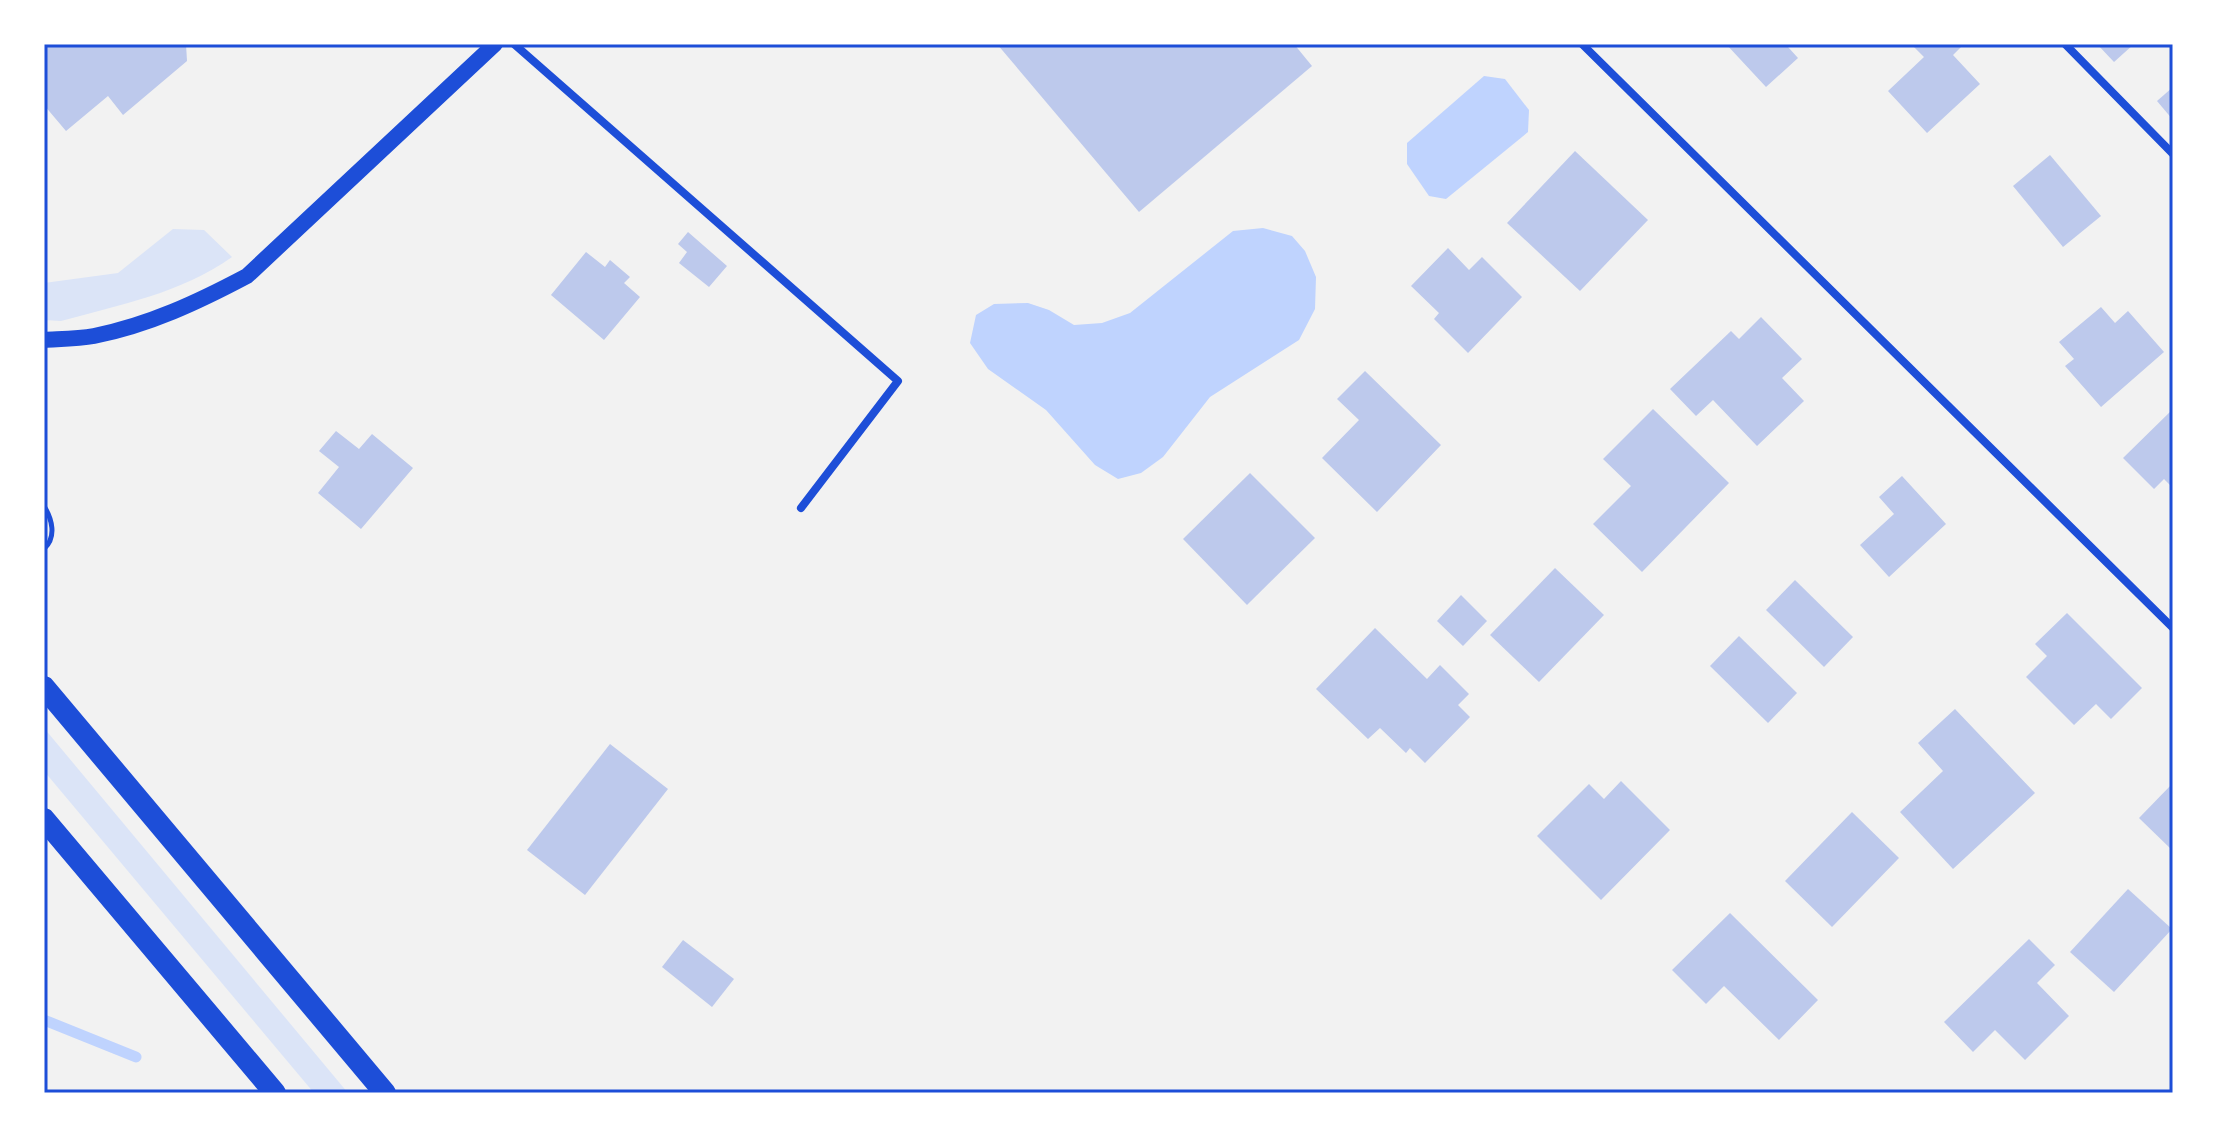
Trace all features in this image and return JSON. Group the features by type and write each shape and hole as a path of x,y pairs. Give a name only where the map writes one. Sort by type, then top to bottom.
{"highway":[{"path":"44,687 385,1093"},
{"path":"44,819 275,1093"}],"main road":[{"path":"44,340 93,337 153,320 202,300 247,276 495,44"}],"street":[{"path":"514,44 898,381 801,508"},
{"path":"1582,44 2173,628"},
{"path":"2065,44 2173,154"}],"path":[{"path":"44,506 50,515 53,531 44,549"}],"shaded area":[{"path":"173,229 204,230 232,257 171,289 61,321 44,320 44,283 118,273"},
{"path":"44,728 348,1093 314,1093 44,771"}],"water":[{"path":"1484,76 1505,79 1529,110 1528,132 1446,199 1429,196 1407,164 1407,143"},
{"path":"1263,228 1292,236 1305,251 1316,277 1315,309 1299,340 1210,397 1163,457 1141,473 1118,479 1095,465 1046,410 988,369 970,343 976,315 994,304 1028,303 1049,310 1074,325 1102,323 1130,313 1233,231"}],"building":[{"path":"44,44 186,44 187,61 123,115 108,96 66,131 44,105"},
{"path":"997,44 1294,44 1312,66 1139,212"},
{"path":"1726,44 1792,44 1788,47 1798,58 1766,87"},
{"path":"1911,44 1964,44 1953,55 1980,84 1927,133 1888,91 1924,57"},
{"path":"2097,44 2134,44 2114,62"},
{"path":"2173,87 2173,120 2157,101"},
{"path":"1575,151 1648,220 1580,291 1507,223"},
{"path":"2050,155 2101,216 2063,247 2013,186"},
{"path":"688,232 727,266 709,287 679,263 687,252 678,244"},
{"path":"1448,248 1469,270 1482,257 1522,297 1468,353 1434,319 1439,313 1411,286"},
{"path":"586,252 605,267 610,260 630,277 624,283 640,297 604,340 551,295"},
{"path":"2101,307 2115,323 2128,311 2164,352 2101,407 2065,366 2074,359 2059,342"},
{"path":"1761,317 1802,359 1782,378 1804,401 1757,446 1713,400 1696,416 1670,389 1731,331 1739,339"},
{"path":"1365,371 1441,445 1377,512 1322,458 1359,420 1337,399"},
{"path":"1653,409 1729,483 1642,572 1593,524 1631,486 1603,459"},
{"path":"2173,409 2173,488 2164,479 2154,489 2123,458"},
{"path":"336,431 359,449 372,434 413,468 361,529 318,493 339,467 319,451"},
{"path":"1250,473 1315,538 1247,605 1183,539"},
{"path":"1902,476 1946,524 1889,577 1860,545 1894,514 1879,497"},
{"path":"1555,568 1604,615 1539,682 1490,635"},
{"path":"1795,580 1853,637 1824,667 1766,610"},
{"path":"1461,595 1487,621 1463,646 1437,621"},
{"path":"2067,613 2142,688 2111,719 2096,704 2074,725 2026,677 2047,656 2035,644"},
{"path":"1375,628 1427,679 1440,665 1469,694 1458,705 1470,717 1425,763 1410,748 1406,753 1380,728 1368,739 1316,689"},
{"path":"1739,636 1797,693 1768,723 1710,666"},
{"path":"1955,709 2035,793 1953,869 1900,812 1943,771 1918,743"},
{"path":"610,744 668,789 585,895 527,850"},
{"path":"1621,781 1670,830 1601,900 1537,836 1589,784 1604,799"},
{"path":"2173,783 2173,851 2139,818"},
{"path":"1852,812 1899,858 1832,927 1785,881"},
{"path":"2128,889 2172,929 2114,992 2070,952"},
{"path":"1730,913 1818,1000 1779,1040 1724,986 1706,1004 1672,970"},
{"path":"2029,939 2055,965 2037,983 2069,1016 2025,1060 1995,1030 1973,1052 1944,1022"},
{"path":"683,940 734,979 712,1007 662,967"}],"waterway":[{"path":"44,1020 136,1057"}]}
